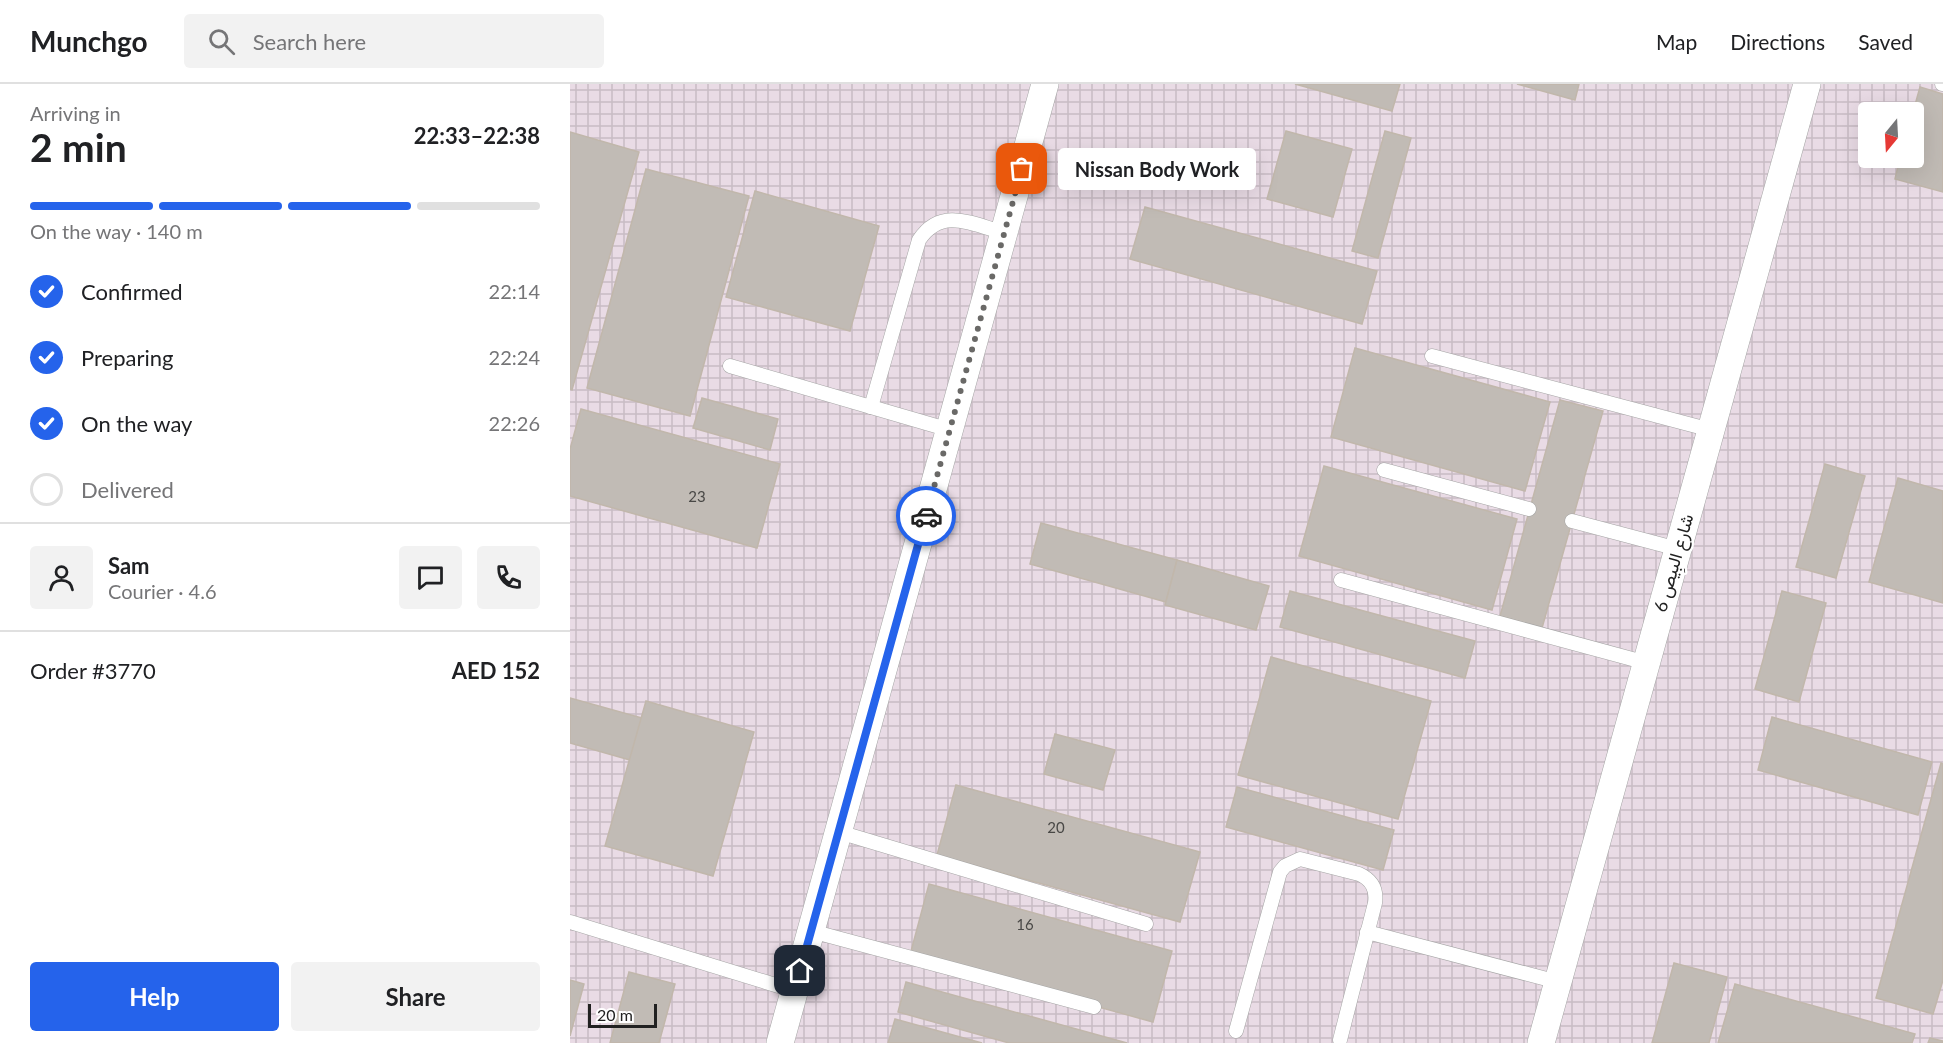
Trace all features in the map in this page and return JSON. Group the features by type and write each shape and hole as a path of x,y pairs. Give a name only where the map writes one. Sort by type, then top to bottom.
{"street":[{"path":"780,1043 1045,84"},
{"name":"شارع البِيص 6","path":"1541,1043 1808,84"}],"lane":[{"path":"871,407 919,240 924,232 931,225 950,219 1004,232"},
{"path":"1432,356 1711,430"},
{"path":"730,366 950,430"},
{"path":"1384,470 1529,509"},
{"path":"1572,521 1678,549"},
{"path":"1341,580 1647,663"},
{"path":"838,832 1146,924"},
{"path":"1236,1031 1277,880 1285,866 1300,859 1366,877 1374,888 1376,896 1340,1040"},
{"path":"570,922 795,991"},
{"path":"811,931 1094,1007"},
{"path":"1367,932 1558,982"}],"shaded area":[{"path":"570,84 1943,84 1943,1043 570,1043"}],"building":[{"path":"1295,84 1400,84 1392,111"},
{"path":"1517,84 1579,84 1575,100"},
{"path":"1920,87 1943,94 1943,192 1895,179 1898,168 1924,168 1924,102 1916,102"},
{"path":"1286,131 1352,149 1333,217 1267,199"},
{"path":"1385,131 1411,138 1378,258 1352,251"},
{"path":"570,132 639,152 572,390 570,389"},
{"path":"646,169 749,196 690,416 587,388"},
{"path":"755,191 879,226 850,331 726,297"},
{"path":"1145,207 1377,271 1362,324 1130,259"},
{"path":"1355,348 1550,402 1525,491 1331,437"},
{"path":"702,398 778,419 770,450 693,428"},
{"path":"1560,400 1603,411 1542,628 1500,616"},
{"path":"581,409 780,464 757,548 570,496 570,449"},
{"path":"1825,464 1865,476 1836,578 1796,567"},
{"path":"1324,466 1517,519 1492,610 1299,556"},
{"path":"1898,478 1943,491 1943,603 1869,582"},
{"path":"1041,523 1177,560 1166,602 1030,564"},
{"path":"1177,560 1269,586 1256,630 1165,605"},
{"path":"1290,591 1475,641 1465,678 1280,627"},
{"path":"1782,591 1826,603 1799,702 1755,689"},
{"path":"1271,657 1431,701 1398,819 1238,775"},
{"path":"570,698 642,718 630,760 570,743"},
{"path":"646,701 754,732 713,876 605,846"},
{"path":"1772,717 1932,762 1918,815 1758,770"},
{"path":"1055,734 1115,750 1103,790 1044,774"},
{"path":"1941,763 1943,764 1943,980 1933,1014 1876,998"},
{"path":"956,785 1200,852 1180,922 937,855"},
{"path":"1237,787 1394,830 1383,870 1226,827"},
{"path":"929,884 1172,951 1153,1022 910,955"},
{"path":"1674,963 1727,977 1709,1043 1652,1043"},
{"path":"629,972 675,984 659,1043 610,1043"},
{"path":"570,980 584,984 570,1036"},
{"path":"906,982 1127,1043 1009,1043 898,1012"},
{"path":"1735,984 1915,1034 1912,1043 1718,1043"},
{"path":"895,1019 982,1043 888,1043"},
{"path":"1930,1038 1943,1041 1943,1043 1928,1043"}],"way so far":[{"path":"926,516 1022,169"}],"place":[{"name":"Nissan Body Work","path":"1022,169"}],"route":[{"path":"800,971 926,516"}]}
